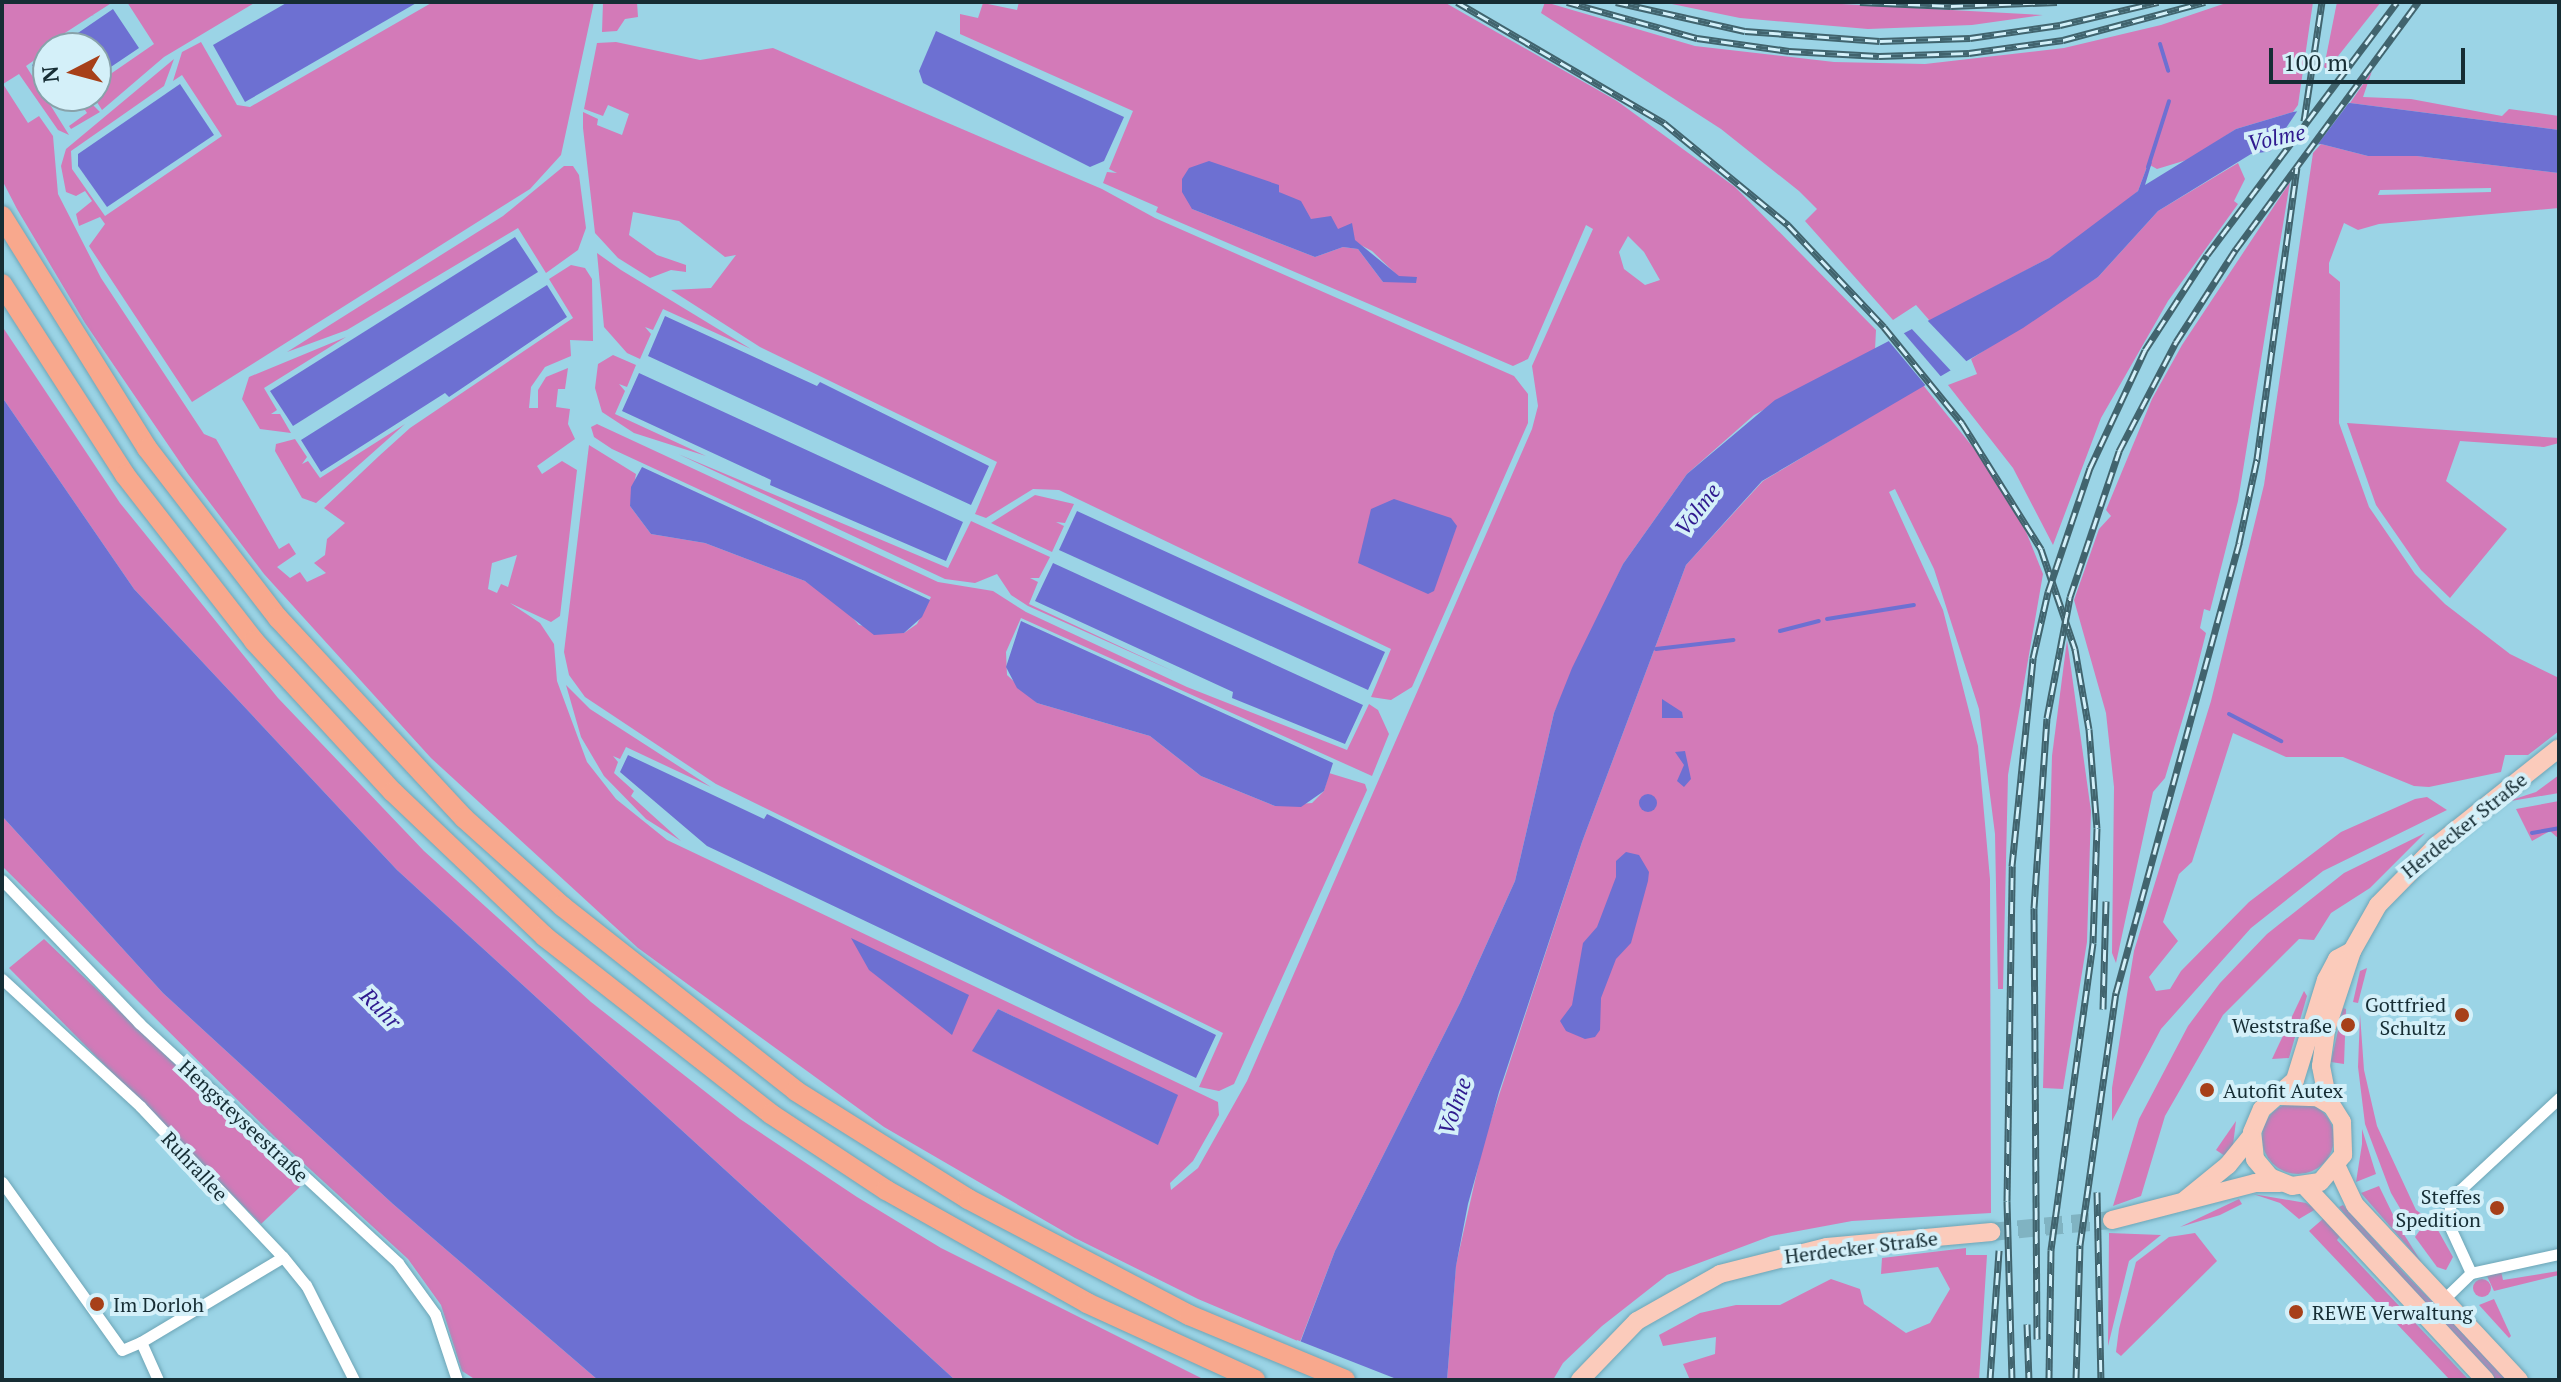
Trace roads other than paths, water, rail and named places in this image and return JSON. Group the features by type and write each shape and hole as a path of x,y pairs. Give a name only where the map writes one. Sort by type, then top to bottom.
{"highway":[{"path":"2,216 147,448 278,618 484,835 609,945 807,1099 968,1199 1253,1344 1345,1380"},
{"path":"2,284 125,475 254,641 437,836 544,936 771,1114 886,1190 1087,1303 1248,1377"}],"main road":[{"name":"Herdecker Straße","path":"2337,1167 2345,1134 2328,1102 2321,1066 2326,1030 2352,951 2396,881 2559,748"},
{"name":"Herdecker Straße","path":"2185,1200 2228,1165 2251,1137 2260,1112 2280,1096 2299,1073 2326,980 2337,959 2352,951"},
{"path":"2280,1096 2305,1094 2328,1102"},
{"path":"2251,1137 2259,1165 2280,1183"},
{"path":"2485,1380 2305,1186 2337,1167 2355,1205 2519,1380"},
{"name":"Herdecker Straße","path":"2112,1220 2185,1200 2204,1200 2255,1183 2305,1186"},
{"name":"Herdecker Straße","path":"1580,1380 1637,1321 1720,1274 1827,1247 1991,1232"}],"street":[{"name":"Hengsteyseestraße","path":"2,880 139,1023 398,1263 435,1314 457,1380"},
{"name":"Ruhrallee","path":"2,979 140,1106 283,1257 306,1285 354,1380"},
{"path":"2471,1273 2448,1223 2450,1207 2460,1190 2559,1098"},
{"path":"2,1182 122,1350 141,1342 283,1257"},
{"path":"2444,1299 2471,1273 2559,1254"},
{"path":"141,1342 158,1380"}],"water":[{"path":"288,2 418,2 245,102 213,45"},
{"path":"113,9 139,48 112,66 112,32 79,32"},
{"path":"936,31 1124,117 1104,161 1090,167 923,83 919,71"},
{"path":"180,84 214,135 107,207 78,166 78,154"},
{"name":"Volme","path":"2350,103 2559,130 2559,173 2417,156 2368,156 2321,144 2251,154 2158,211 2098,277 2023,328 1762,481 1686,565 1582,842 1499,1092 1468,1204 1456,1266 1447,1380 1286,1380 1335,1251 1460,1003 1515,881 1554,713 1572,668 1623,564 1687,474 1775,400 2049,258 2138,191 2148,164 2152,162 2145,185 2236,129 2293,112"},
{"path":"1209,161 1279,185 1279,192 1301,201 1311,219 1331,216 1338,229 1352,223 1355,240 1399,276 1417,277 1416,283 1383,282 1358,249 1343,247 1315,257 1192,209 1182,192 1182,179 1189,168"},
{"path":"515,237 538,272 293,426 270,391"},
{"path":"547,285 567,317 449,397 445,393 321,472 301,440"},
{"path":"665,316 817,386 820,382 989,466 971,505 648,356"},
{"path":"639,373 963,522 946,561 770,485 771,480 622,411"},
{"name":"Ruhr","path":"2,397 134,589 397,870 955,1380 598,1380 393,1204 163,993 2,816"},
{"path":"642,467 930,600 922,617 904,633 874,635 805,581 705,543 651,534 630,506 631,487"},
{"path":"1394,499 1451,518 1457,526 1434,591 1428,594 1358,563 1371,509"},
{"path":"1077,511 1385,652 1368,690 1059,550"},
{"path":"1053,563 1363,705 1345,744 1232,698 1233,692 1035,601"},
{"path":"1021,621 1333,763 1324,791 1301,807 1275,806 1201,776 1150,736 1037,703 1017,688 1006,667"},
{"path":"1662,699 1682,712 1683,718 1662,718"},
{"path":"1685,751 1691,779 1684,787 1677,781 1684,765 1675,752"},
{"path":"628,755 764,819 767,814 1216,1035 1196,1078 707,846 620,772"},
{"path":"1648,794 1657,803 1648,812 1639,803"},
{"path":"1626,852 1639,855 1649,872 1648,881 1631,943 1616,959 1601,998 1600,1030 1595,1037 1585,1039 1566,1031 1560,1021 1572,1005 1583,943 1597,927 1616,877 1616,861"},
{"path":"851,938 969,995 952,1035 869,970"},
{"path":"998,1009 1178,1095 1158,1145 972,1051"}],"waterway":[{"path":"2160,44 2168,71"},
{"path":"2148,167 2169,101"},
{"path":"1827,619 1914,605"},
{"path":"1780,631 1819,621"},
{"path":"1656,649 1733,640"},
{"path":"2229,714 2281,741"},
{"path":"2532,833 2559,828"}],"tunnel":[{"path":"1991,1232 2112,1220"}],"railway":[{"path":"1457,2 1664,123 1788,225 1884,327 1962,423 2041,549 2075,649 2089,729 2097,828 2093,943 2051,1250 2049,1380"},
{"path":"1567,2 1697,38 1789,51 1879,56 1969,53 2063,40 2205,2"},
{"path":"1616,2 1745,31 1880,41 1970,38 2060,25 2158,2"},
{"path":"1860,2 1951,6 2057,2"},
{"path":"2304,121 2322,2"},
{"path":"2012,1380 2007,1201 2012,866 2033,658 2048,592 2090,468 2145,350 2207,255 2397,2"},
{"path":"2037,1339 2034,908 2047,718 2070,597 2119,451 2176,342 2236,249 2418,2"},
{"path":"2076,1380 2080,1245 2116,993 2239,543 2257,459 2297,168"},
{"path":"2103,1009 2106,901"},
{"path":"2097,1192 2101,1380"},
{"path":"1990,1380 1999,1250"},
{"path":"2027,1324 2029,1380"}],"place":[{"name":"Gottfried Schultz","path":"2462,1015"},
{"name":"Weststraße","path":"2348,1025"},
{"name":"Autofit Autex","path":"2207,1090"},
{"name":"Steffes Spedition","path":"2497,1208"},
{"name":"Im Dorloh","path":"97,1304"},
{"name":"REWE Verwaltung","path":"2296,1312"}]}
